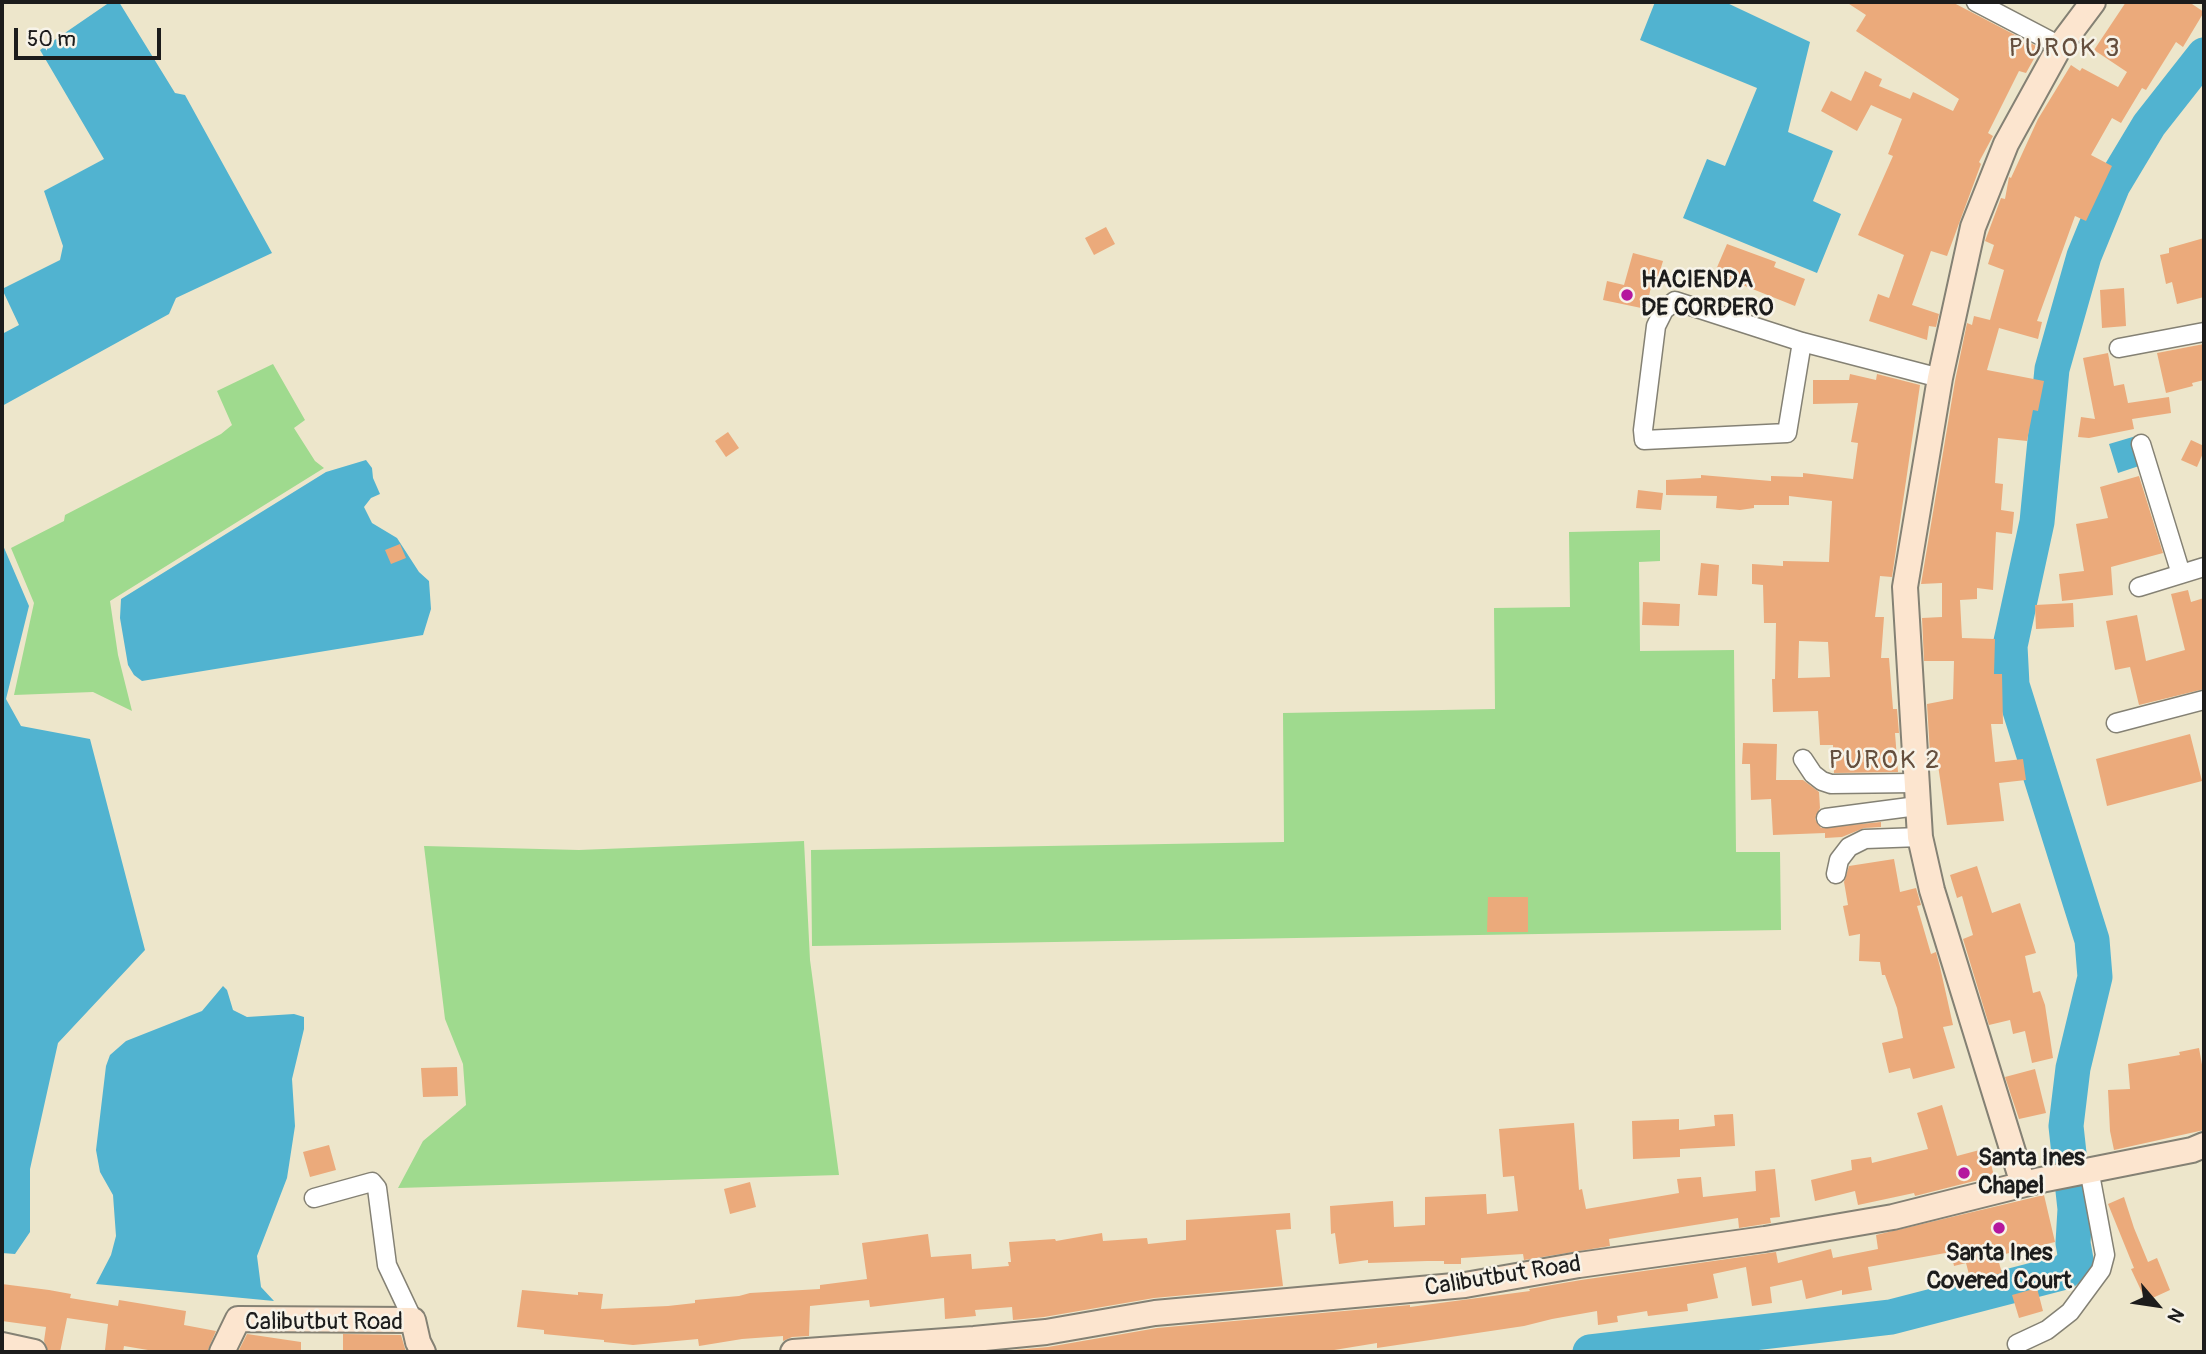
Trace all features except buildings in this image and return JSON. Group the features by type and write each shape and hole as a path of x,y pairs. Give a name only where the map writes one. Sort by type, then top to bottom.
{"street":[{"path":"1976,2 2060,46"},
{"path":"2032,1182 1932,890 1920,836 1905,587 1940,378 1973,228 2006,144 2060,46 2093,2"},
{"path":"1802,342 1787,433 1644,440 1643,429 1656,326 1664,310 1675,301 1802,342 1940,378"},
{"path":"2119,348 2204,332"},
{"path":"2141,444 2181,574"},
{"path":"2138,587 2204,567"},
{"path":"2116,723 2204,700"},
{"path":"1802,759 1822,782 1916,794"},
{"path":"1826,818 1916,794"},
{"path":"1836,874 1839,860 1849,848 1865,839 1920,836"},
{"name":"Calibutbut Road","path":"793,1352 1046,1332 1155,1313 1465,1285 1894,1217 2032,1182 2192,1150 2204,1145"},
{"path":"2017,1344 2047,1330 2070,1312 2101,1270 2105,1255 2084,1170"},
{"path":"314,1198 372,1182 377,1188 387,1265 413,1321"},
{"name":"Calibutbut Road","path":"222,1352 238,1319 413,1321 418,1342 424,1352"},
{"path":"2,1345 34,1352"}],"green space":[{"path":"273,364 305,420 294,428 315,461 324,468 110,601 118,655 132,711 93,692 14,695 34,603 11,548 64,521 65,515 221,434 232,425 217,391"},
{"path":"1660,530 1660,561 1639,562 1640,651 1734,650 1736,852 1780,852 1781,930 812,946 811,850 1284,842 1283,713 1495,709 1494,608 1570,607 1569,532"},
{"path":"804,841 810,960 839,1175 398,1188 423,1141 466,1105 463,1064 445,1019 424,846 579,850"}],"water":[{"path":"110,2 119,2 175,93 185,95 272,253 176,298 169,314 2,406 2,334 19,325 2,289 60,260 63,246 44,191 104,159 40,50"},
{"path":"1655,2 1725,2 1810,42 1788,132 1833,151 1813,201 1841,214 1817,273 1683,218 1707,159 1725,166 1757,88 1640,40"},
{"path":"2136,436 2145,464 2118,473 2109,444"},
{"path":"366,460 372,468 380,494 371,498 364,507 372,523 397,538 419,572 429,581 431,609 423,635 142,681 134,675 128,665 120,618 121,599 326,472"},
{"path":"2,543 29,606 6,699 21,726 90,739 145,950 58,1043 30,1169 30,1232 15,1254 2,1253"},
{"path":"223,986 227,990 233,1010 247,1017 294,1014 304,1017 304,1029 292,1079 295,1126 287,1178 257,1256 261,1287 274,1301 96,1284 111,1255 116,1236 113,1195 100,1172 96,1150 106,1066 110,1055 126,1041 202,1011"}],"waterway":[{"path":"1590,1352 1891,1317 2065,1272 2076,1260 2073,1243 2075,1209 2066,1126 2073,1068 2095,977 2092,940 2012,685 2010,646 2037,522 2052,369 2084,256 2113,185 2149,125 2204,55"}],"place":[{"name":"HACIENDA DE CORDERO","path":"1627,295"},
{"name":"Santa Ines Chapel","path":"1964,1173"},
{"name":"Santa Ines Covered Court","path":"1999,1228"}],"district":[{"name":"PUROK 3","path":"2065,49"},
{"name":"PUROK 2","path":"1885,761"}]}
